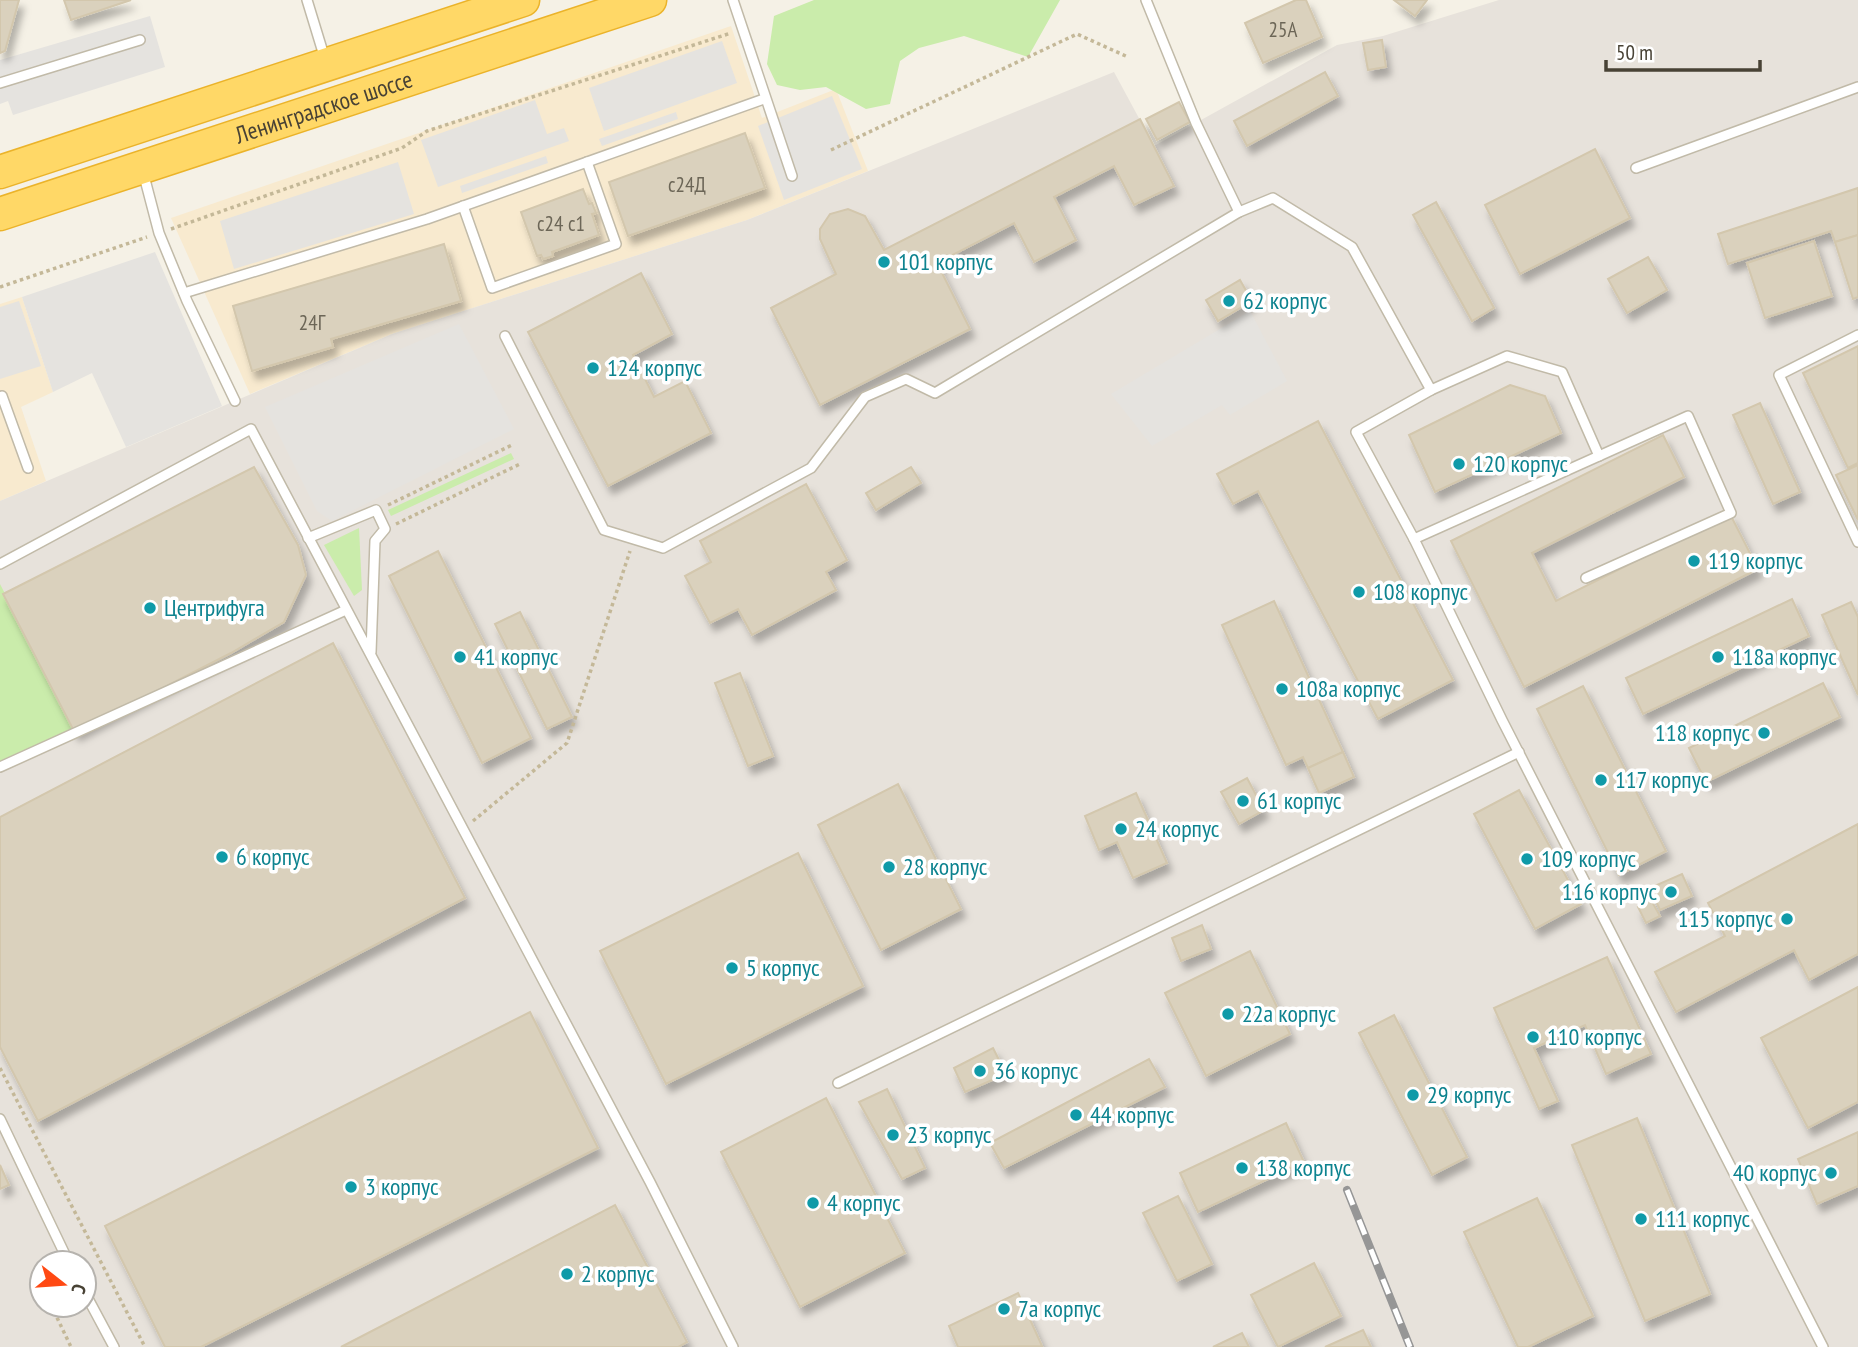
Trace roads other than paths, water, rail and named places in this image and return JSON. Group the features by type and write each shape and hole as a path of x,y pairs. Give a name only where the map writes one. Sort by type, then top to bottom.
{"highway":[{"name":"Ленинградское шоссе","path":"0,172 523,0"},
{"name":"Ленинградское шоссе","path":"0,214 650,0"}],"lane":[{"path":"307,0 327,64"},
{"path":"733,0 792,176"},
{"path":"1146,0 1196,123 1239,212"},
{"path":"0,83 140,40"},
{"path":"1636,168 1858,87"},
{"path":"184,293 463,206 764,99"},
{"path":"463,206 492,288 530,275 617,244 587,162"},
{"path":"143,169 159,233 235,401"},
{"path":"505,336 604,530 663,548 811,468 865,397 906,379 935,393 1239,212 1273,198 1352,247 1432,390"},
{"path":"1858,335 1779,375 1858,542"},
{"path":"1599,456 1562,372 1507,356 1432,390 1356,432 1413,538 1519,752 1824,1347"},
{"path":"0,397 2,396 28,468"},
{"path":"1413,538 1688,416 1731,513 1586,578"},
{"path":"0,564 251,429 650,1182 733,1347"},
{"path":"308,538 376,510 385,529 375,541 371,656"},
{"path":"0,767 346,610"},
{"path":"838,1083 1519,752"},
{"path":"0,1119 62,1249"},
{"path":"98,1317 114,1347"}],"railway":[{"path":"1347,1190 1410,1347"}],"place":[{"name":"101 корпус","path":"884,262"},
{"name":"62 корпус","path":"1229,301"},
{"name":"124 корпус","path":"593,368"},
{"name":"120 корпус","path":"1459,464"},
{"name":"119 корпус","path":"1694,561"},
{"name":"108 корпус","path":"1359,592"},
{"name":"Центрифуга","path":"150,608"},
{"name":"41 корпус","path":"460,657"},
{"name":"118а корпус","path":"1718,657"},
{"name":"108а корпус","path":"1282,689"},
{"name":"118 корпус","path":"1764,733"},
{"name":"117 корпус","path":"1601,780"},
{"name":"61 корпус","path":"1243,801"},
{"name":"24 корпус","path":"1121,829"},
{"name":"6 корпус","path":"222,857"},
{"name":"109 корпус","path":"1527,859"},
{"name":"28 корпус","path":"889,867"},
{"name":"116 корпус","path":"1671,892"},
{"name":"115 корпус","path":"1787,919"},
{"name":"5 корпус","path":"732,968"},
{"name":"22а корпус","path":"1228,1014"},
{"name":"110 корпус","path":"1533,1037"},
{"name":"36 корпус","path":"980,1071"},
{"name":"29 корпус","path":"1413,1095"},
{"name":"44 корпус","path":"1076,1115"},
{"name":"23 корпус","path":"893,1135"},
{"name":"138 корпус","path":"1242,1168"},
{"name":"40 корпус","path":"1831,1173"},
{"name":"3 корпус","path":"351,1187"},
{"name":"4 корпус","path":"813,1203"},
{"name":"111 корпус","path":"1641,1219"},
{"name":"2 корпус","path":"567,1274"},
{"name":"7а корпус","path":"1004,1309"}]}
